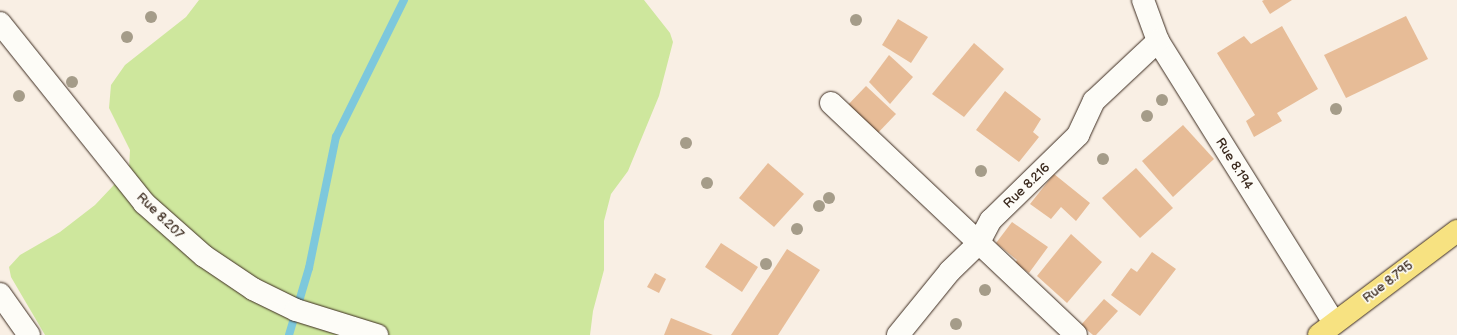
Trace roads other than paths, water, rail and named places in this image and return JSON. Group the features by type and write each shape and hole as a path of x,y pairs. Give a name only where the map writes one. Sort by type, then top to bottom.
{"highway":[{"name":"Rue 8.795","path":"1327,329 1457,231"}],"street":[{"name":"Rue 8.194","path":"1142,0 1158,41 1327,329"},
{"name":"Rue 8.207","path":"0,23 144,203 204,256 253,289 296,310 377,335"},
{"name":"Rue 8.216","path":"898,335 950,272 978,244 991,220 1078,135 1094,101 1158,41"},
{"path":"831,103 978,244 1076,335"},
{"path":"0,294 28,335"}],"waterway":[{"path":"289,335 309,268 336,137 404,0"}]}
